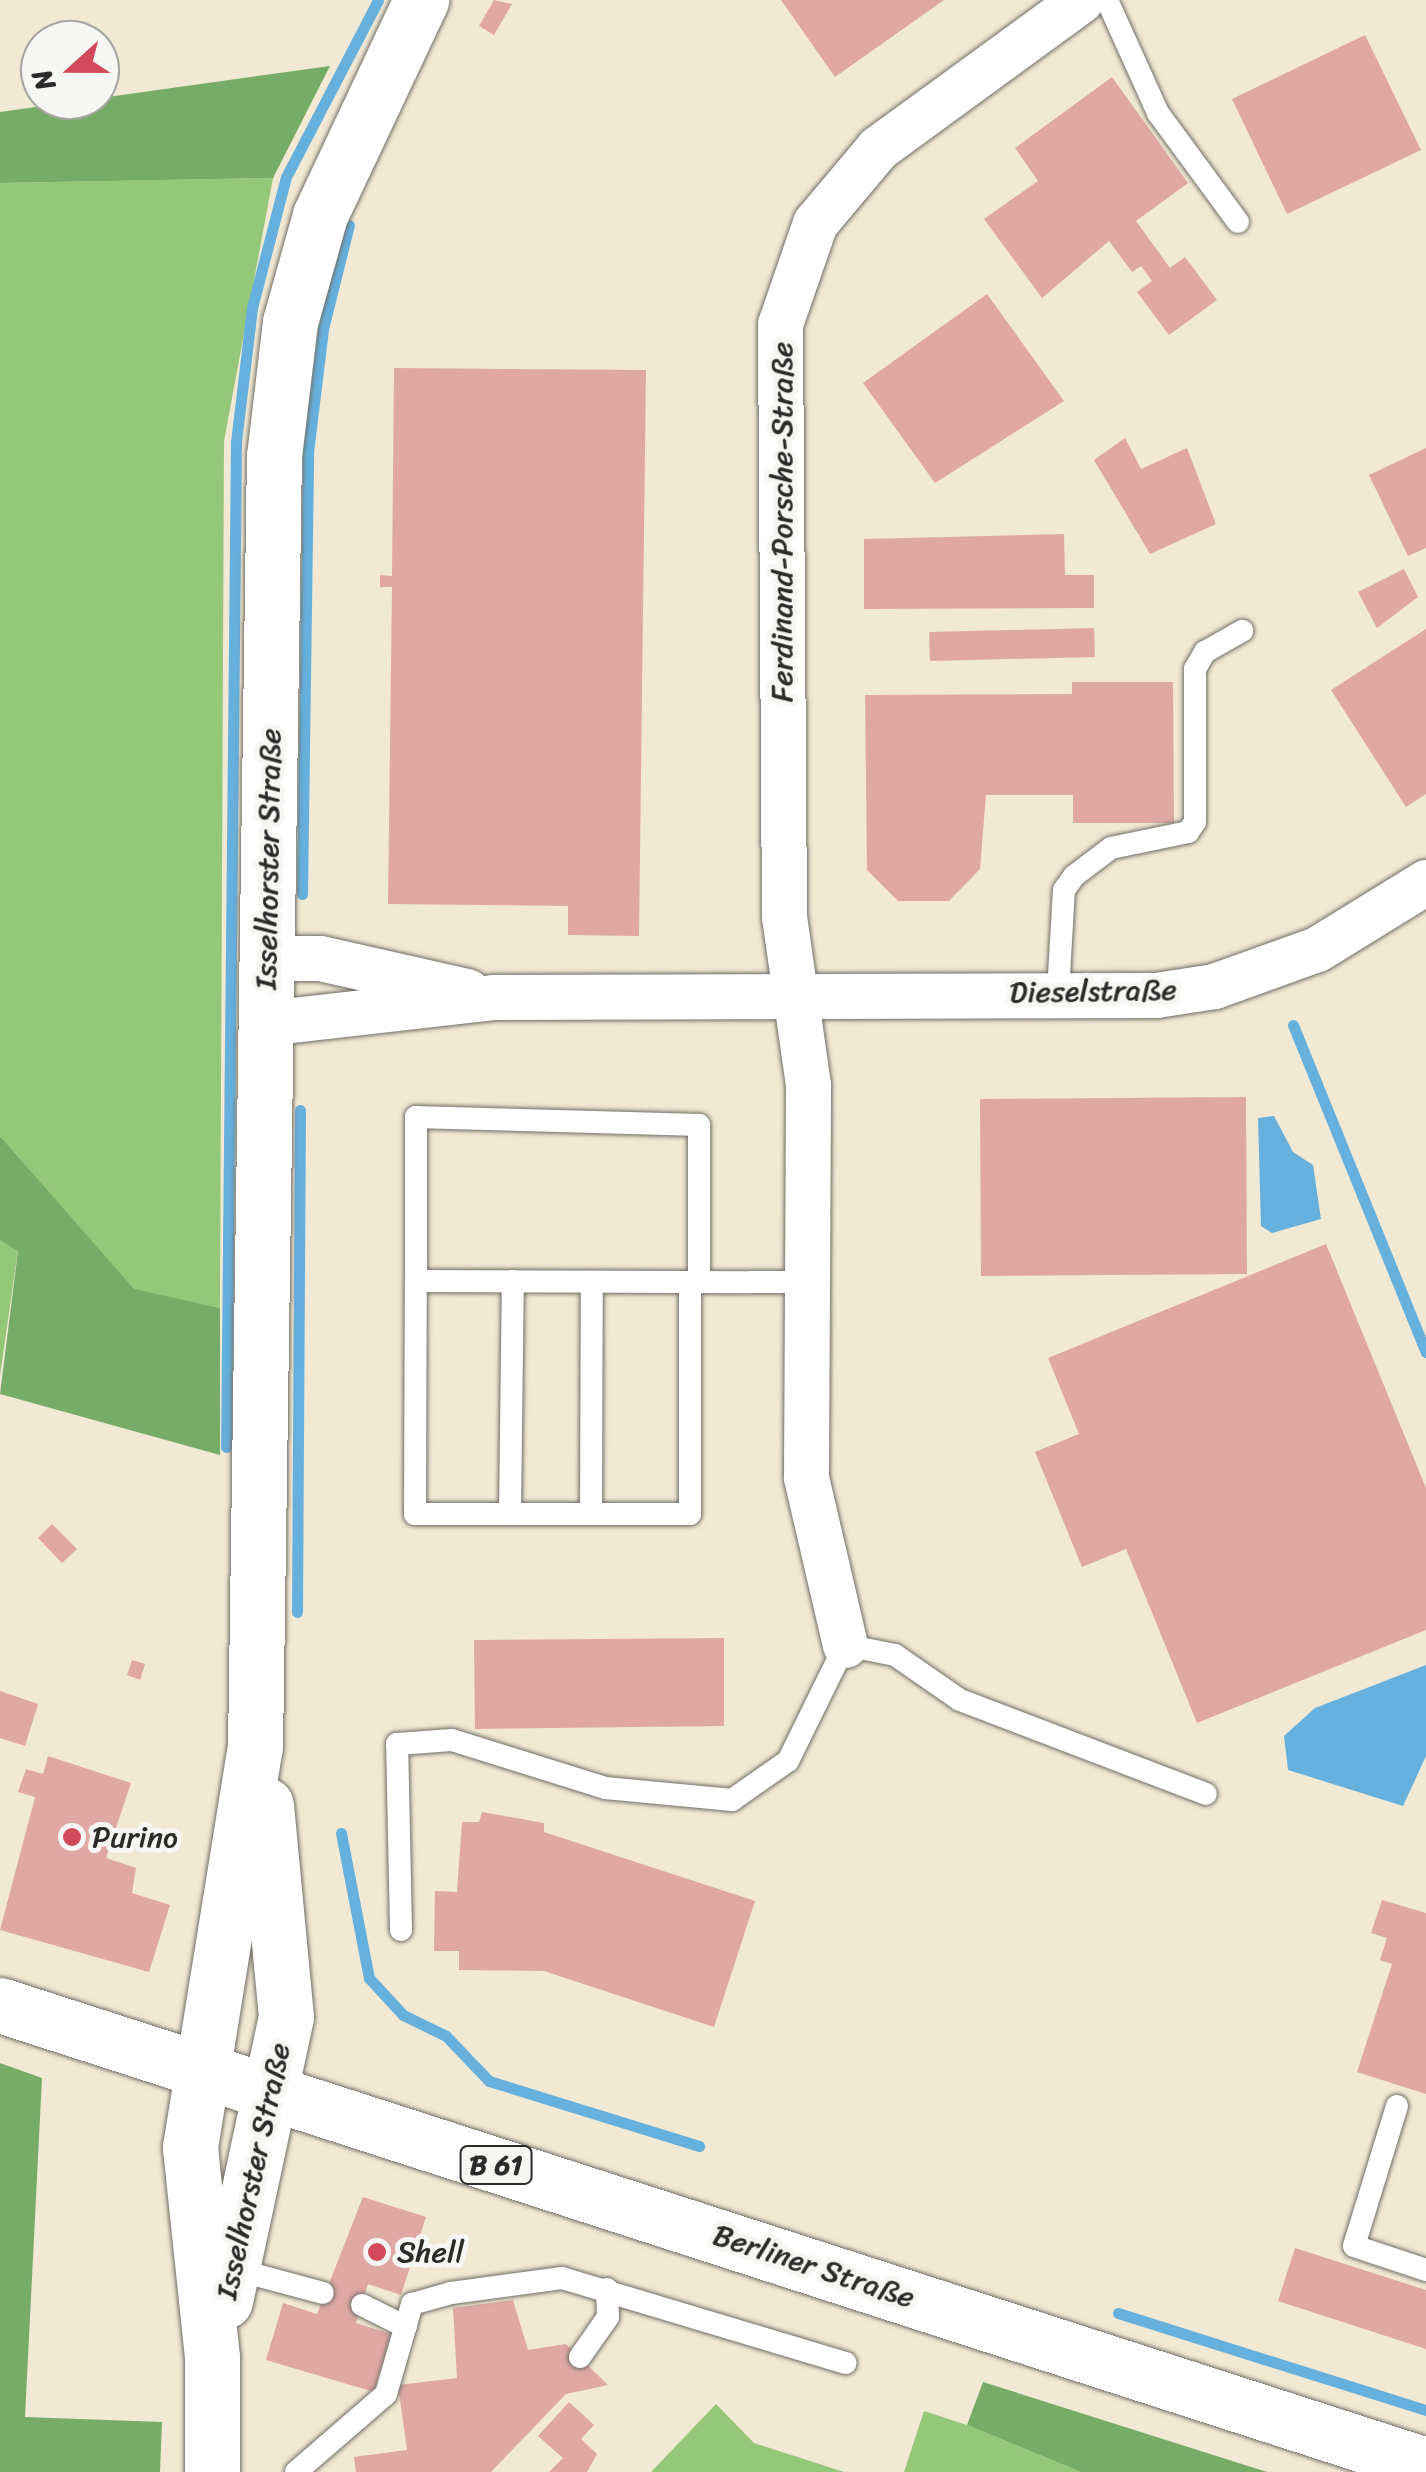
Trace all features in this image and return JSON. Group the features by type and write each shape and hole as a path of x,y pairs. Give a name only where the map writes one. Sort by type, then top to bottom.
{"street":[{"name":"Isselhorster Straße","path":"217,2265 190,2147 255,1747 274,456 290,322 320,215 421,0"},
{"name":"Ferdinand-Porsche-Straße","path":"795,996 784,917 785,308 815,223 878,148 1081,0"},
{"name":"Dieselstraße","path":"266,1023 493,997 1058,993 1214,986 1317,949 1426,882"},
{"name":"Dieselstraße","path":"267,958 320,958 493,997"},
{"path":"795,996 808,1085 806,1478 845,1645"},
{"name":"Isselhorster Straße","path":"212,2472 217,2265 274,2095 286,2017 282,1929 255,1747"},
{"name":"B 61","path":"0,2005 200,2073"},
{"name":"Berliner Straße","path":"200,2073 1426,2465"}],"lane":[{"path":"1108,0 1158,113 1238,222"},
{"path":"1058,993 1064,890 1074,876 1111,848 1188,832 1195,822 1195,669 1205,652 1242,632"},
{"path":"416,1117 699,1124 690,1514 415,1514 416,1281 416,1117"},
{"path":"416,1281 808,1282"},
{"path":"510,1514 513,1281"},
{"path":"592,1282 592,1514"},
{"path":"402,1930 397,1744 452,1740 605,1788 732,1800 788,1761 845,1645 895,1655 960,1700 1206,1794"},
{"path":"1397,2106 1354,2246 1426,2270"},
{"path":"217,2265 324,2293"},
{"path":"296,2472 386,2394 412,2304 451,2293 562,2278 846,2363"},
{"path":"580,2357 608,2317 607,2289"},
{"path":"362,2304 406,2327"}],"green space":[{"path":"330,66 273,178 0,183 0,112 20,109 20,120 120,120 120,95"},
{"path":"273,178 224,441 220,1308 134,1290 0,1136 0,183"},
{"path":"0,1136 134,1289 220,1308 220,1455 0,1394 18,1251 0,1240"},
{"path":"0,1240 18,1250 0,1376"},
{"path":"0,2063 42,2078 25,2417 162,2422 160,2472 0,2472"},
{"path":"983,2382 1267,2472 1081,2472 967,2425"},
{"path":"716,2404 754,2443 844,2472 651,2472"},
{"path":"924,2411 967,2425 1081,2472 904,2472"}],"water":[{"path":"1274,1116 1293,1152 1313,1165 1321,1219 1272,1233 1261,1226 1258,1118"},
{"path":"1426,1665 1426,1756 1403,1806 1288,1770 1284,1736 1315,1708"}],"building":[{"path":"494,0 512,4 494,35 479,26"},
{"path":"781,0 944,0 835,77"},
{"path":"1365,35 1421,150 1287,214 1232,99"},
{"path":"1112,77 1188,183 1136,221 1170,268 1185,257 1217,300 1169,335 1137,292 1152,281 1141,266 1132,272 1109,241 1042,298 984,219 1038,181 1015,148"},
{"path":"987,294 1064,401 935,483 863,383"},
{"path":"394,368 646,370 639,936 568,935 568,906 388,904 392,587 380,587 380,575 392,576"},
{"path":"1125,438 1141,469 1187,448 1216,524 1150,554 1094,460"},
{"path":"1426,448 1426,548 1408,556 1369,475"},
{"path":"1064,534 1065,575 1094,575 1094,608 864,609 864,539"},
{"path":"1404,569 1418,597 1377,628 1358,592"},
{"path":"1094,628 1095,657 930,661 929,632"},
{"path":"1426,629 1426,794 1406,807 1331,690"},
{"path":"1072,682 1173,682 1174,823 1073,823 1073,795 986,795 980,869 949,901 898,901 867,870 865,695 1072,694"},
{"path":"1246,1097 1247,1274 981,1276 980,1099"},
{"path":"1326,1244 1426,1488 1426,1630 1197,1723 1126,1549 1082,1567 1035,1452 1079,1434 1048,1358"},
{"path":"52,1524 77,1549 62,1563 38,1538"},
{"path":"724,1638 724,1726 475,1729 474,1640"},
{"path":"132,1660 145,1664 140,1680 127,1675"},
{"path":"0,1691 38,1704 25,1746 0,1738"},
{"path":"48,1756 131,1783 106,1858 136,1868 132,1893 170,1905 149,1972 0,1930 35,1797 18,1792 26,1769 43,1774"},
{"path":"482,1812 544,1823 544,1832 755,1901 714,2027 544,1971 459,1970 459,1951 434,1951 435,1891 457,1892 462,1822 479,1822"},
{"path":"1382,1900 1426,1913 1426,2094 1357,2072 1392,1964 1380,1960 1387,1938 1371,1933"},
{"path":"363,2197 426,2217 401,2295 368,2284 356,2323 391,2334 374,2392 266,2360 283,2303 317,2314"},
{"path":"1295,2248 1426,2290 1426,2349 1278,2301"},
{"path":"513,2300 528,2350 566,2344 608,2385 566,2394 491,2472 356,2472 354,2457 407,2450 398,2385 457,2378 453,2308"},
{"path":"569,2402 594,2425 581,2439 597,2454 587,2472 549,2472 563,2458 538,2436"}],"waterway":[{"path":"226,1447 236,442 252,308 286,177 378,0"},
{"path":"302,894 308,452 323,329 349,225"},
{"path":"1293,1025 1426,1352"},
{"path":"297,1612 300,1110"},
{"path":"341,1833 369,1978 403,2015 446,2036 489,2081 699,2146"},
{"path":"1118,2313 1426,2410"}],"place":[{"name":"Purino","path":"72,1837"},
{"name":"Shell","path":"377,2252"}]}
